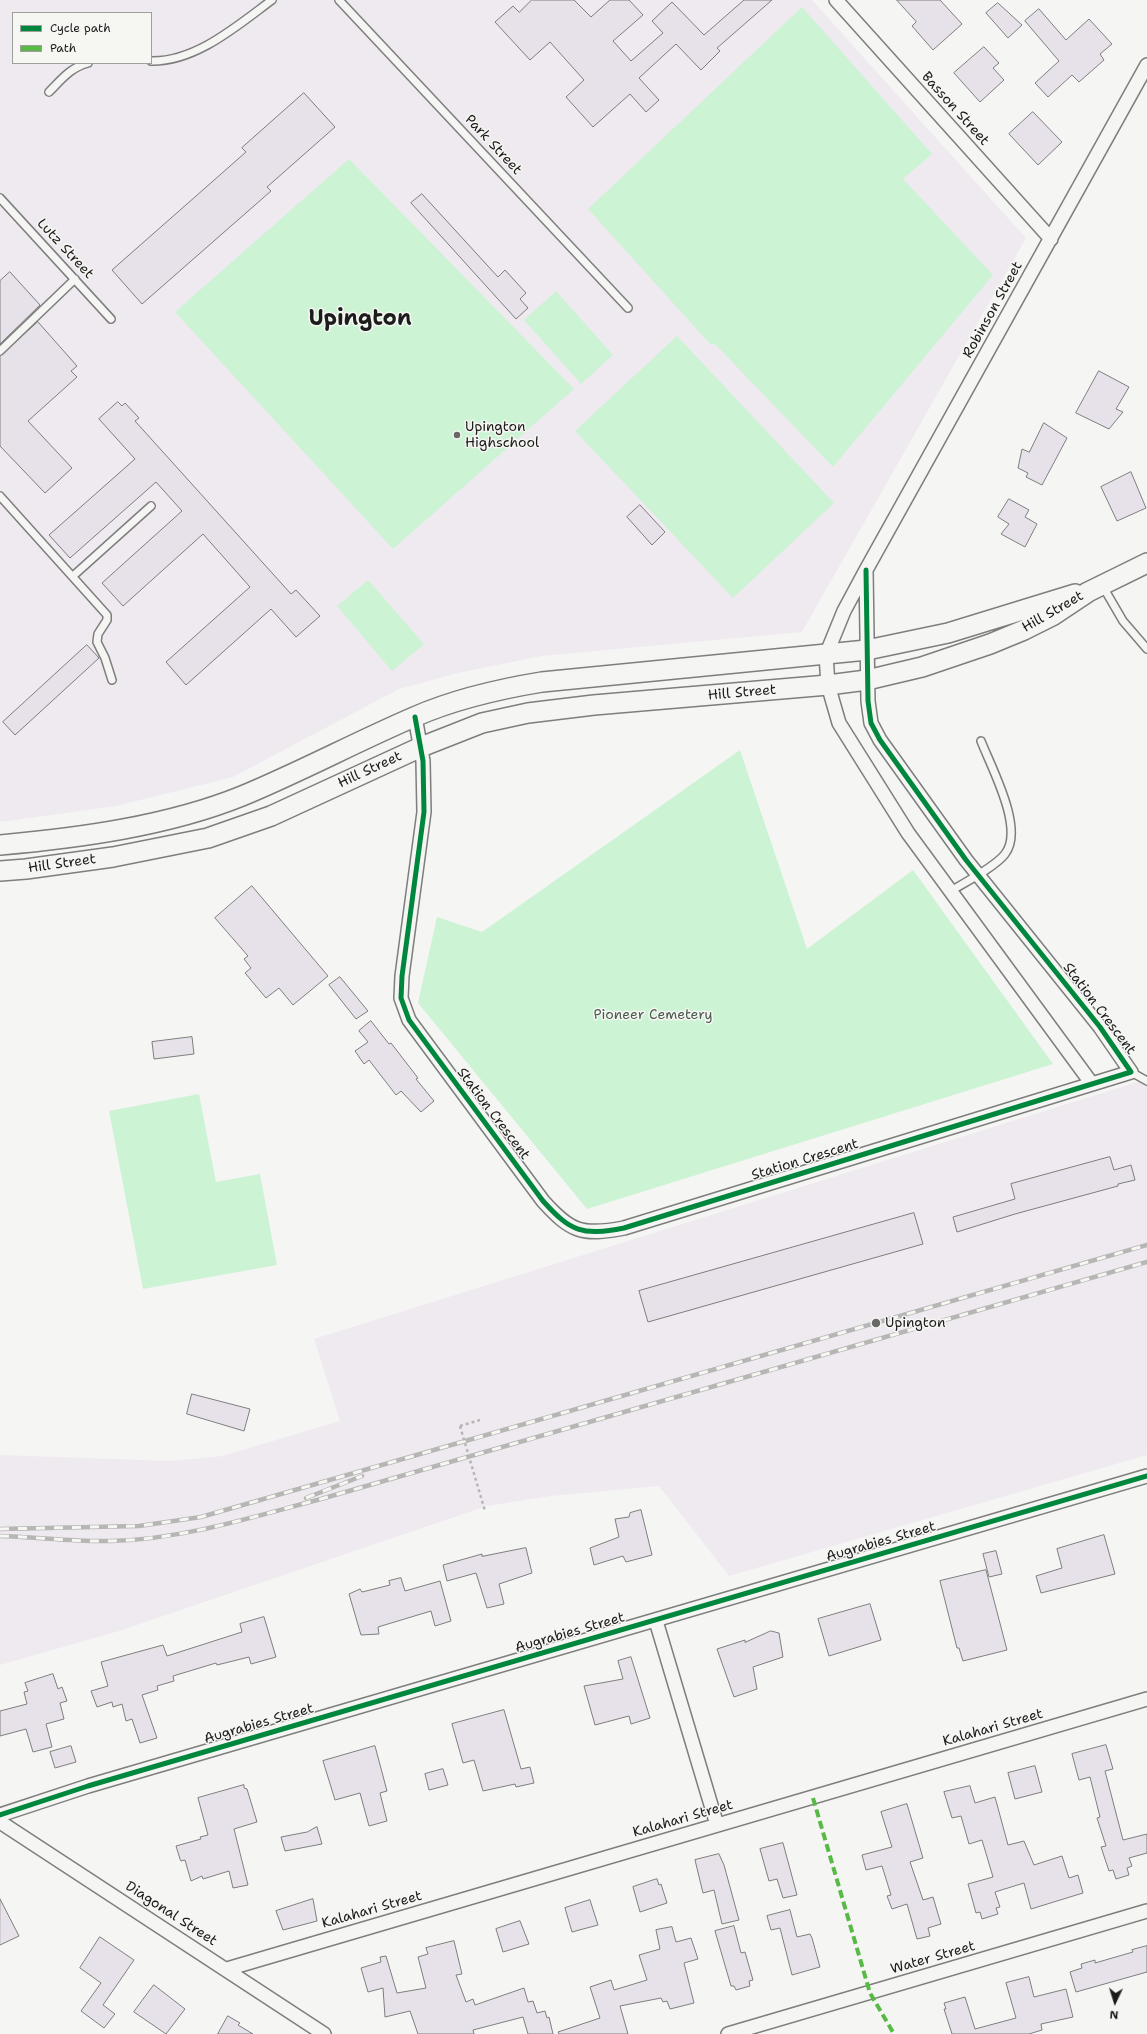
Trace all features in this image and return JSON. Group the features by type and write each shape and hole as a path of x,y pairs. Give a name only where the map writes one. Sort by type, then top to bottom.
{"street":[{"name":"Basson Street","path":"836,0 1051,239"},
{"name":"Robinson Street","path":"826,655 844,611 866,570 1147,65"},
{"path":"1095,589 1147,563"},
{"name":"Robinson Street","path":"866,570 867,680"},
{"name":"Hill Street","path":"0,845 42,841 136,826 204,810 255,790 415,717 493,691 542,682 867,650 948,634 1066,596 1095,589"},
{"name":"Hill Street","path":"0,871 114,857 208,838 271,816 421,747 482,723 528,713 594,705 828,685 867,680 922,667 990,644 1052,616 1095,589"},
{"path":"826,655 828,685 839,722 852,745 908,834 949,892 1092,1084"},
{"name":"Station Crescent","path":"415,717 421,747 423,818 400,990 402,1004 409,1020 429,1048 543,1201 561,1221 567,1225 588,1231 601,1231 624,1228 1131,1072 1100,1027 978,874 880,740 871,722 867,680"},
{"name":"Augrabies Street","path":"0,1815 88,1786 656,1621 1147,1476"},
{"path":"656,1621 716,1825"},
{"name":"Kalahari Street","path":"227,1969 1147,1699"},
{"name":"Diagonal Street","path":"0,1822 227,1969 324,2034"},
{"name":"Water Street","path":"728,2034 1147,1911"}],"lane":[{"path":"152,61 177,58 209,44 272,0"},
{"name":"Park Street","path":"339,0 628,308"},
{"path":"49,92 68,72 85,64"},
{"name":"Lutz Street","path":"0,198 111,319"},
{"path":"0,351 75,279"},
{"path":"0,496 107,615 107,620 98,634 97,642 105,658 112,680"},
{"path":"73,576 151,506"},
{"path":"1095,589 1147,649"},
{"path":"949,892 1005,855 1011,839 1011,826 1008,811 981,741"},
{"path":"1131,1072 1147,1081"}],"path":[{"path":"480,1420 460,1426 485,1511"}],"shaded area":[{"name":"Upington Highschool","path":"0,0 812,0 1026,238 802,632 541,656 458,673 399,689 233,777 116,806 0,822"},
{"path":"1147,1079 1147,1455 729,1576 659,1486 551,1496 487,1506 119,1631 0,1665 0,1455 170,1461 222,1456 340,1421 314,1339"}],"green space":[{"path":"802,7 932,154 903,179 993,275 833,467 714,343 711,345 588,209"},
{"path":"349,159 574,389 393,549 175,312"},
{"path":"556,291 613,355 581,384 524,320"},
{"path":"677,336 834,503 733,598 575,431"},
{"path":"368,580 424,644 392,671 337,606"},
{"name":"Pioneer Cemetery","path":"740,750 807,949 913,870 1053,1064 587,1209 418,1003 437,917 482,932"},
{"path":"199,1094 216,1182 260,1174 277,1265 143,1289 109,1111"}],"building":[{"path":"532,0 574,0 591,17 610,0 629,0 643,15 613,41 631,61 663,33 652,21 672,2 704,35 744,0 772,0 717,48 720,51 701,70 676,44 639,78 659,100 646,112 630,94 593,127 566,97 584,80 550,42 530,60 495,22 513,6 519,12"},
{"path":"897,0 940,0 962,24 933,50 912,26 916,22"},
{"path":"998,3 1022,25 1008,38 986,13"},
{"path":"1039,9 1066,40 1089,19 1112,44 1100,54 1104,60 1079,82 1072,75 1048,97 1035,83 1059,61 1025,21"},
{"path":"984,47 999,63 993,68 1004,80 980,102 954,73"},
{"path":"304,93 335,127 267,187 271,191 142,304 112,270 246,152 242,148"},
{"path":"1033,112 1062,142 1038,165 1009,134"},
{"path":"422,194 498,277 505,270 526,293 520,299 528,308 516,319 411,203"},
{"path":"10,272 40,305 0,344 0,281"},
{"path":"38,322 77,366 71,371 77,377 28,421 72,468 45,493 0,446 0,356"},
{"path":"1099,371 1129,387 1116,409 1123,412 1109,429 1076,413"},
{"path":"118,402 122,406 125,403 139,418 135,421 291,594 296,590 320,616 296,637 271,609 186,685 166,662 250,587 203,534 123,606 102,583 182,511 156,482 70,558 49,535 135,459 99,419"},
{"path":"1044,423 1067,438 1042,485 1026,477 1028,473 1018,468 1022,449 1029,452"},
{"path":"1131,472 1146,508 1117,521 1101,487"},
{"path":"1009,499 1029,510 1025,517 1037,524 1025,547 1001,534 1009,524 998,517"},
{"path":"640,505 665,532 652,545 627,517"},
{"path":"87,645 99,658 15,735 3,722"},
{"path":"252,886 328,976 293,1005 279,988 266,998 245,973 251,968 244,959 248,956 215,918"},
{"path":"340,977 368,1011 356,1019 329,985"},
{"path":"371,1021 389,1044 391,1043 418,1078 416,1079 434,1101 421,1112 401,1091 396,1095 369,1060 364,1064 355,1051 368,1042 359,1031"},
{"path":"192,1037 194,1054 154,1059 152,1042"},
{"path":"1110,1157 1114,1170 1131,1165 1135,1180 957,1232 953,1217 1015,1199 1011,1184"},
{"path":"914,1213 923,1244 648,1322 639,1291"},
{"path":"192,1394 250,1409 244,1431 187,1414"},
{"path":"641,1510 652,1555 626,1562 623,1556 594,1565 590,1548 619,1537 615,1519 629,1517 630,1513"},
{"path":"1104,1535 1115,1574 1041,1593 1036,1576 1062,1568 1057,1549"},
{"path":"526,1548 532,1573 499,1584 504,1604 487,1608 476,1573 447,1581 443,1565 482,1554 482,1556"},
{"path":"996,1551 1002,1574 989,1577 983,1554"},
{"path":"986,1570 1007,1650 963,1661 959,1648 957,1648 940,1581"},
{"path":"401,1578 405,1591 440,1581 451,1621 435,1626 431,1611 378,1627 379,1634 361,1635 349,1594 360,1589 362,1592 390,1585 389,1581"},
{"path":"870,1604 881,1640 829,1656 818,1619"},
{"path":"264,1617 276,1657 251,1664 249,1657 217,1665 216,1663 173,1676 174,1681 157,1686 158,1690 142,1695 157,1738 140,1743 132,1719 126,1721 122,1704 113,1707 112,1702 97,1707 91,1691 108,1686 101,1662 163,1645 167,1656 242,1632 240,1624"},
{"path":"771,1631 779,1633 783,1657 753,1667 757,1689 734,1697 717,1649 745,1640 745,1642"},
{"path":"631,1657 650,1718 631,1724 629,1716 595,1725 584,1686 623,1679 618,1661"},
{"path":"53,1674 58,1689 62,1687 67,1701 60,1703 64,1719 46,1724 52,1747 33,1752 26,1729 0,1736 0,1711 27,1704 24,1692 28,1691 25,1683"},
{"path":"504,1710 521,1769 530,1767 534,1783 516,1787 515,1784 483,1791 474,1760 463,1763 452,1724"},
{"path":"1106,1745 1113,1769 1105,1771 1123,1840 1147,1834 1147,1853 1129,1858 1132,1866 1127,1868 1129,1875 1116,1879 1113,1870 1109,1871 1101,1847 1106,1846 1097,1818 1100,1817 1090,1777 1079,1780 1072,1754"},
{"path":"71,1746 76,1762 55,1768 50,1752"},
{"path":"375,1746 387,1791 380,1793 387,1821 369,1826 360,1793 335,1800 323,1761"},
{"path":"1035,1766 1042,1792 1015,1799 1008,1773"},
{"path":"443,1769 448,1785 429,1790 425,1774"},
{"path":"244,1785 244,1788 247,1789 257,1822 234,1829 248,1885 233,1888 229,1871 203,1879 202,1876 191,1881 185,1860 181,1861 176,1846 201,1839 200,1837 208,1835 198,1798"},
{"path":"970,1786 975,1803 995,1797 1008,1845 1024,1841 1034,1865 1062,1856 1069,1878 1078,1875 1083,1893 1031,1909 1024,1883 995,1892 1000,1907 996,1908 998,1914 982,1919 980,1912 976,1913 968,1884 993,1877 982,1840 969,1844 961,1816 952,1818 944,1792"},
{"path":"907,1804 923,1858 910,1862 923,1900 933,1897 941,1924 928,1928 930,1936 917,1939 907,1904 892,1909 887,1896 891,1895 882,1866 866,1870 862,1855 892,1847 881,1812"},
{"path":"317,1827 322,1844 285,1851 281,1837 307,1832"},
{"path":"783,1843 797,1895 783,1898 777,1879 769,1881 760,1849"},
{"path":"719,1854 724,1865 739,1920 722,1924 714,1890 703,1893 695,1860"},
{"path":"657,1879 659,1885 661,1884 667,1903 640,1912 633,1887"},
{"path":"0,1899 19,1936 0,1945"},
{"path":"313,1899 317,1921 283,1930 276,1911"},
{"path":"590,1900 598,1925 572,1932 565,1908"},
{"path":"790,1910 797,1937 810,1934 820,1967 792,1975 780,1928 771,1930 767,1916"},
{"path":"520,1921 529,1944 503,1952 496,1929"},
{"path":"734,1926 741,1953 745,1952 753,1980 749,1981 750,1986 736,1990 734,1986 731,1986 715,1931"},
{"path":"672,1927 676,1942 691,1938 698,1959 684,1963 694,2003 670,2009 667,2001 663,2002 661,1998 620,2006 628,2034 559,2034 558,2032 600,2018 590,1987 611,1980 614,1990 647,1980 639,1955 660,1949 656,1930"},
{"path":"100,1937 134,1960 103,2005 115,2014 104,2028 81,2011 101,1983 80,1968"},
{"path":"454,1941 462,1974 456,1975 466,2002 473,1999 475,2005 524,1988 528,2002 533,2001 537,2013 545,2011 547,2018 549,2017 553,2034 528,2034 523,2017 473,2030 474,2034 418,2034 410,2011 385,2017 383,1988 368,1992 361,1968 381,1962 380,1957 386,1956 397,1993 426,1988 418,1957 428,1954 426,1948"},
{"path":"1147,1946 1147,1972 1076,1992 1070,1972 1082,1968 1081,1964 1095,1960 1095,1963 1133,1952 1132,1950"},
{"path":"1029,1977 1034,1997 1066,1989 1073,2017 1041,2024 1042,2030 1029,2034 952,2034 944,2009 946,2009 944,2003 965,1997 975,2029 1016,2018 1006,1983"},
{"path":"154,1985 185,2009 166,2034 134,2012"},
{"path":"228,2016 240,2023 238,2025 253,2034 218,2034"}],"railway":[{"path":"0,1529 139,1526 201,1517 1147,1245"},
{"path":"0,1536 84,1541 112,1541 192,1532 244,1520 1147,1262"},
{"path":"306,1498 362,1476"}],"marked path":[{"path":"813,1798 870,1993 894,2034"}],"cycle path":[{"path":"415,717 423,761 424,812 402,976 401,998 409,1020 543,1201 562,1219 578,1229 598,1232 624,1228 1131,1072 1100,1027 966,860 880,740 871,723 868,701 866,570"},
{"path":"0,1815 88,1786 1147,1476"}],"place":[{"name":"Upington Highschool","path":"457,435"},
{"name":"Upington","path":"876,1323"}],"district":[{"name":"Upington","path":"360,319"}]}
